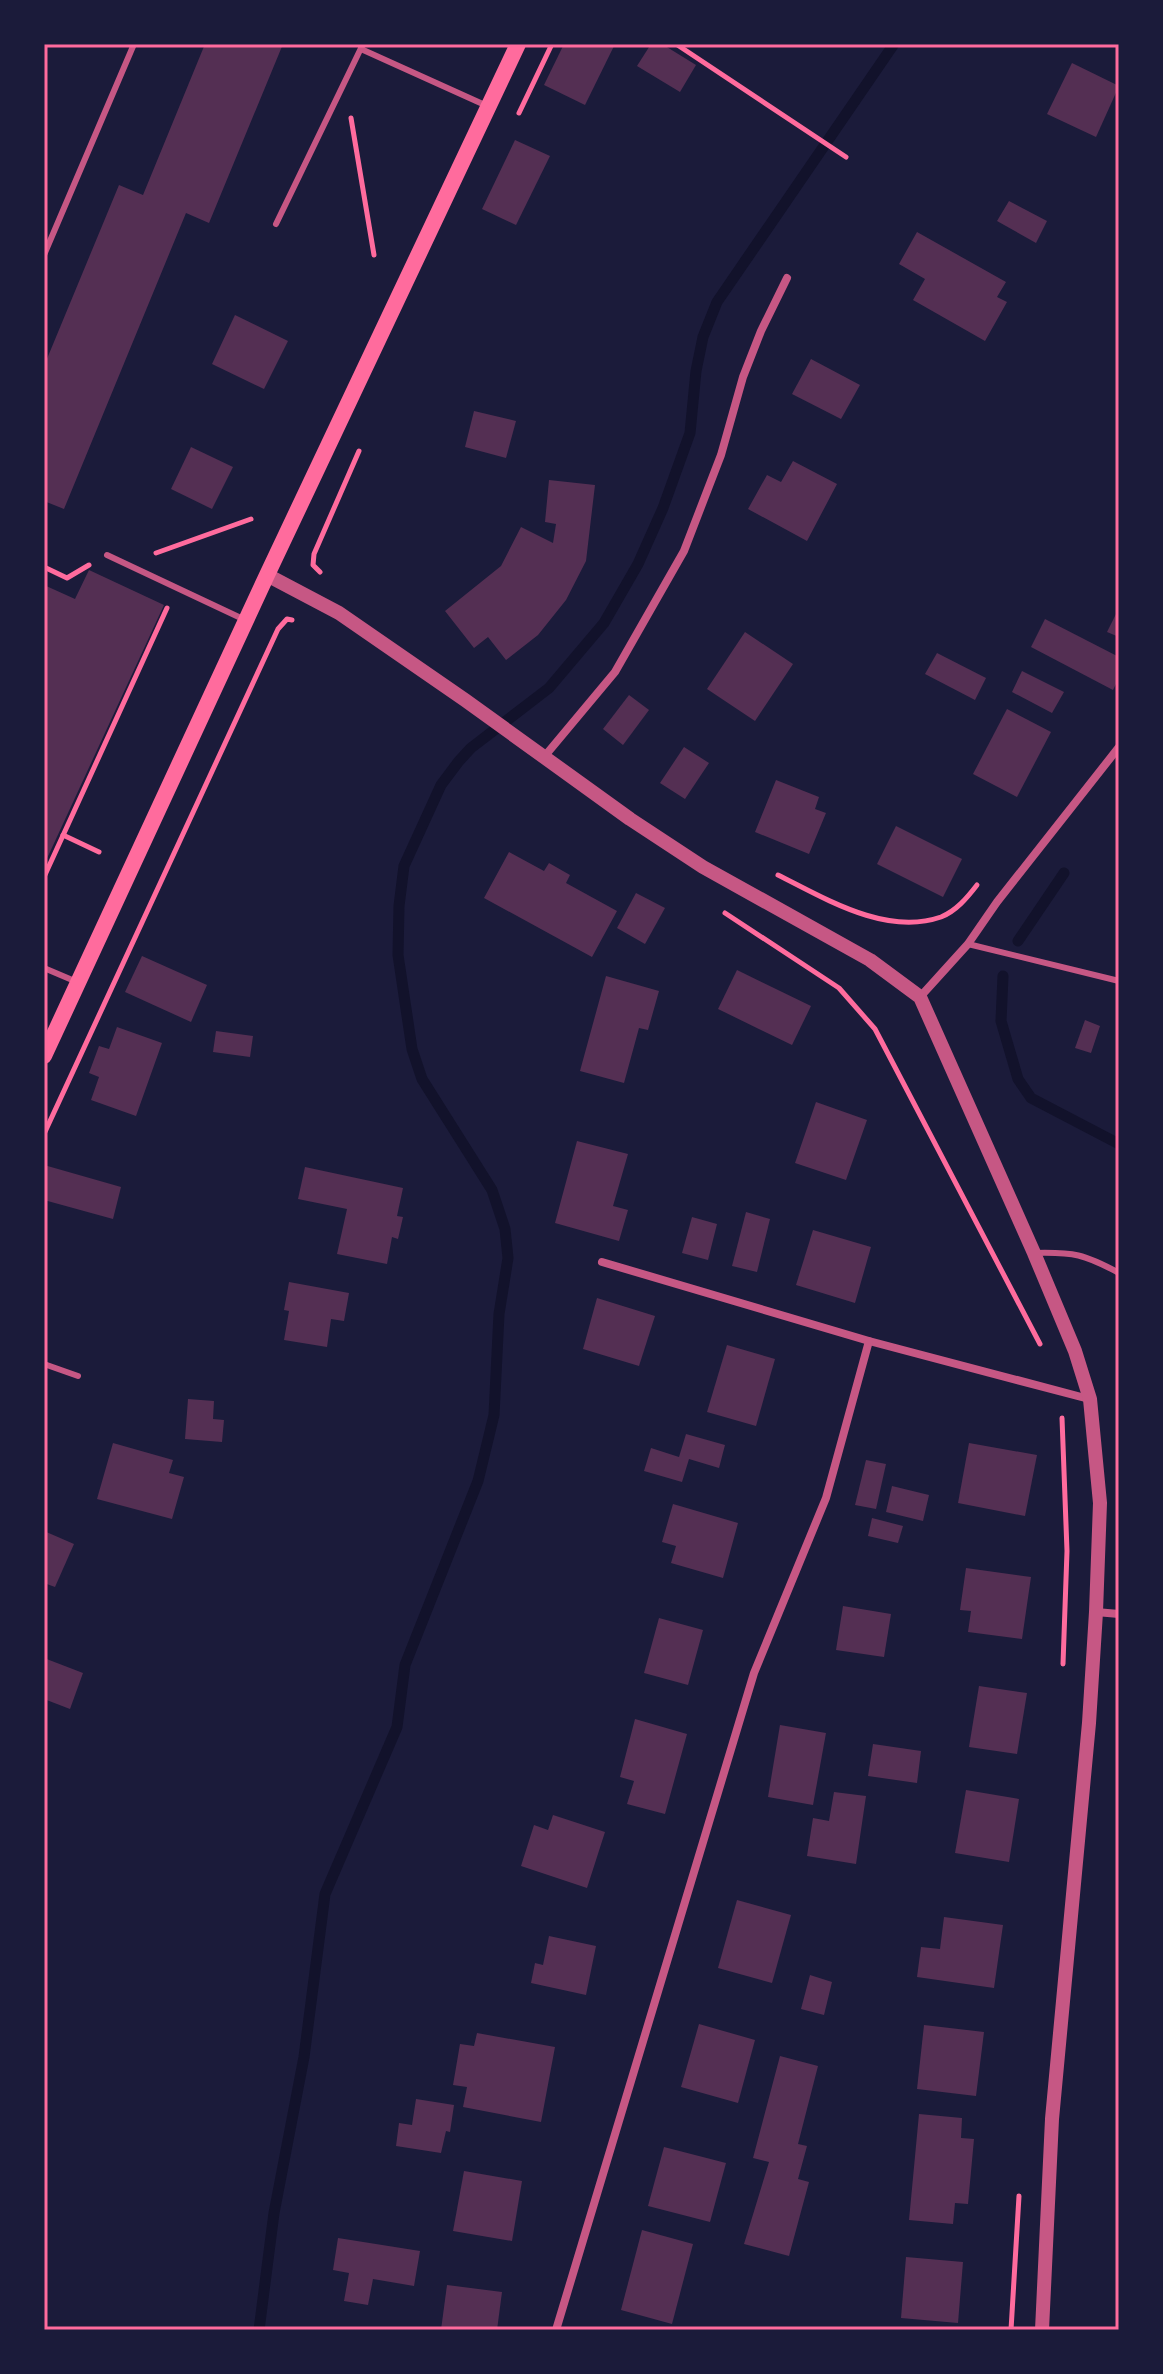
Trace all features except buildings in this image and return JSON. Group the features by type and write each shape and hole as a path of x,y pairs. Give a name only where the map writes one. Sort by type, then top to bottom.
{"main road":[{"path":"44,1056 518,44"}],"street":[{"path":"544,757 615,672 684,551 721,455 743,377 787,278"},
{"path":"267,575 339,613 630,819 703,867 870,960 920,997 951,1073 1034,1253 1075,1351 1090,1399 1100,1503 1096,1612 1052,2119 1042,2330"},
{"path":"920,997 968,944 997,902 1119,747"},
{"path":"602,1262 869,1341 1090,1399"},
{"path":"556,2330 754,1673 826,1498 869,1341"},
{"path":"1096,1612 1119,1614"}],"lane":[{"path":"44,255 134,44"},
{"path":"276,224 362,47 488,107"},
{"path":"107,555 246,620"},
{"path":"968,944 1119,981"},
{"path":"44,968 79,983"},
{"path":"1034,1253 1070,1252 1119,1273"},
{"path":"44,1364 78,1376"}],"path":[{"path":"518,115 552,44"},
{"path":"676,44 846,157"},
{"path":"345,81 374,255"},
{"path":"324,576 313,565 314,554 364,442"},
{"path":"125,563 251,519"},
{"path":"44,567 67,578"},
{"path":"44,877 176,588"},
{"path":"44,1134 278,629 287,619 296,620"},
{"path":"63,835 99,852"},
{"path":"770,871 839,906 912,923 943,916 963,903 981,880"},
{"path":"714,905 839,988 875,1029 1042,1346 1059,1391 1062,1420 1067,1551 1063,1674"},
{"path":"1011,2330 1019,2195"}],"waterway":[{"path":"259,2330 274,2213 304,2057 325,1894 397,1727 405,1665 478,1481 494,1415 499,1314 508,1258 505,1229 492,1190 422,1079 412,1049 398,955 404,866 441,785 459,761 471,748 549,688 604,623 638,564 663,508 690,433 703,337 717,302 894,44"},
{"path":"1018,941 1064,873"},
{"path":"1003,976 1001,1021 1018,1079 1031,1098 1119,1144"}]}
